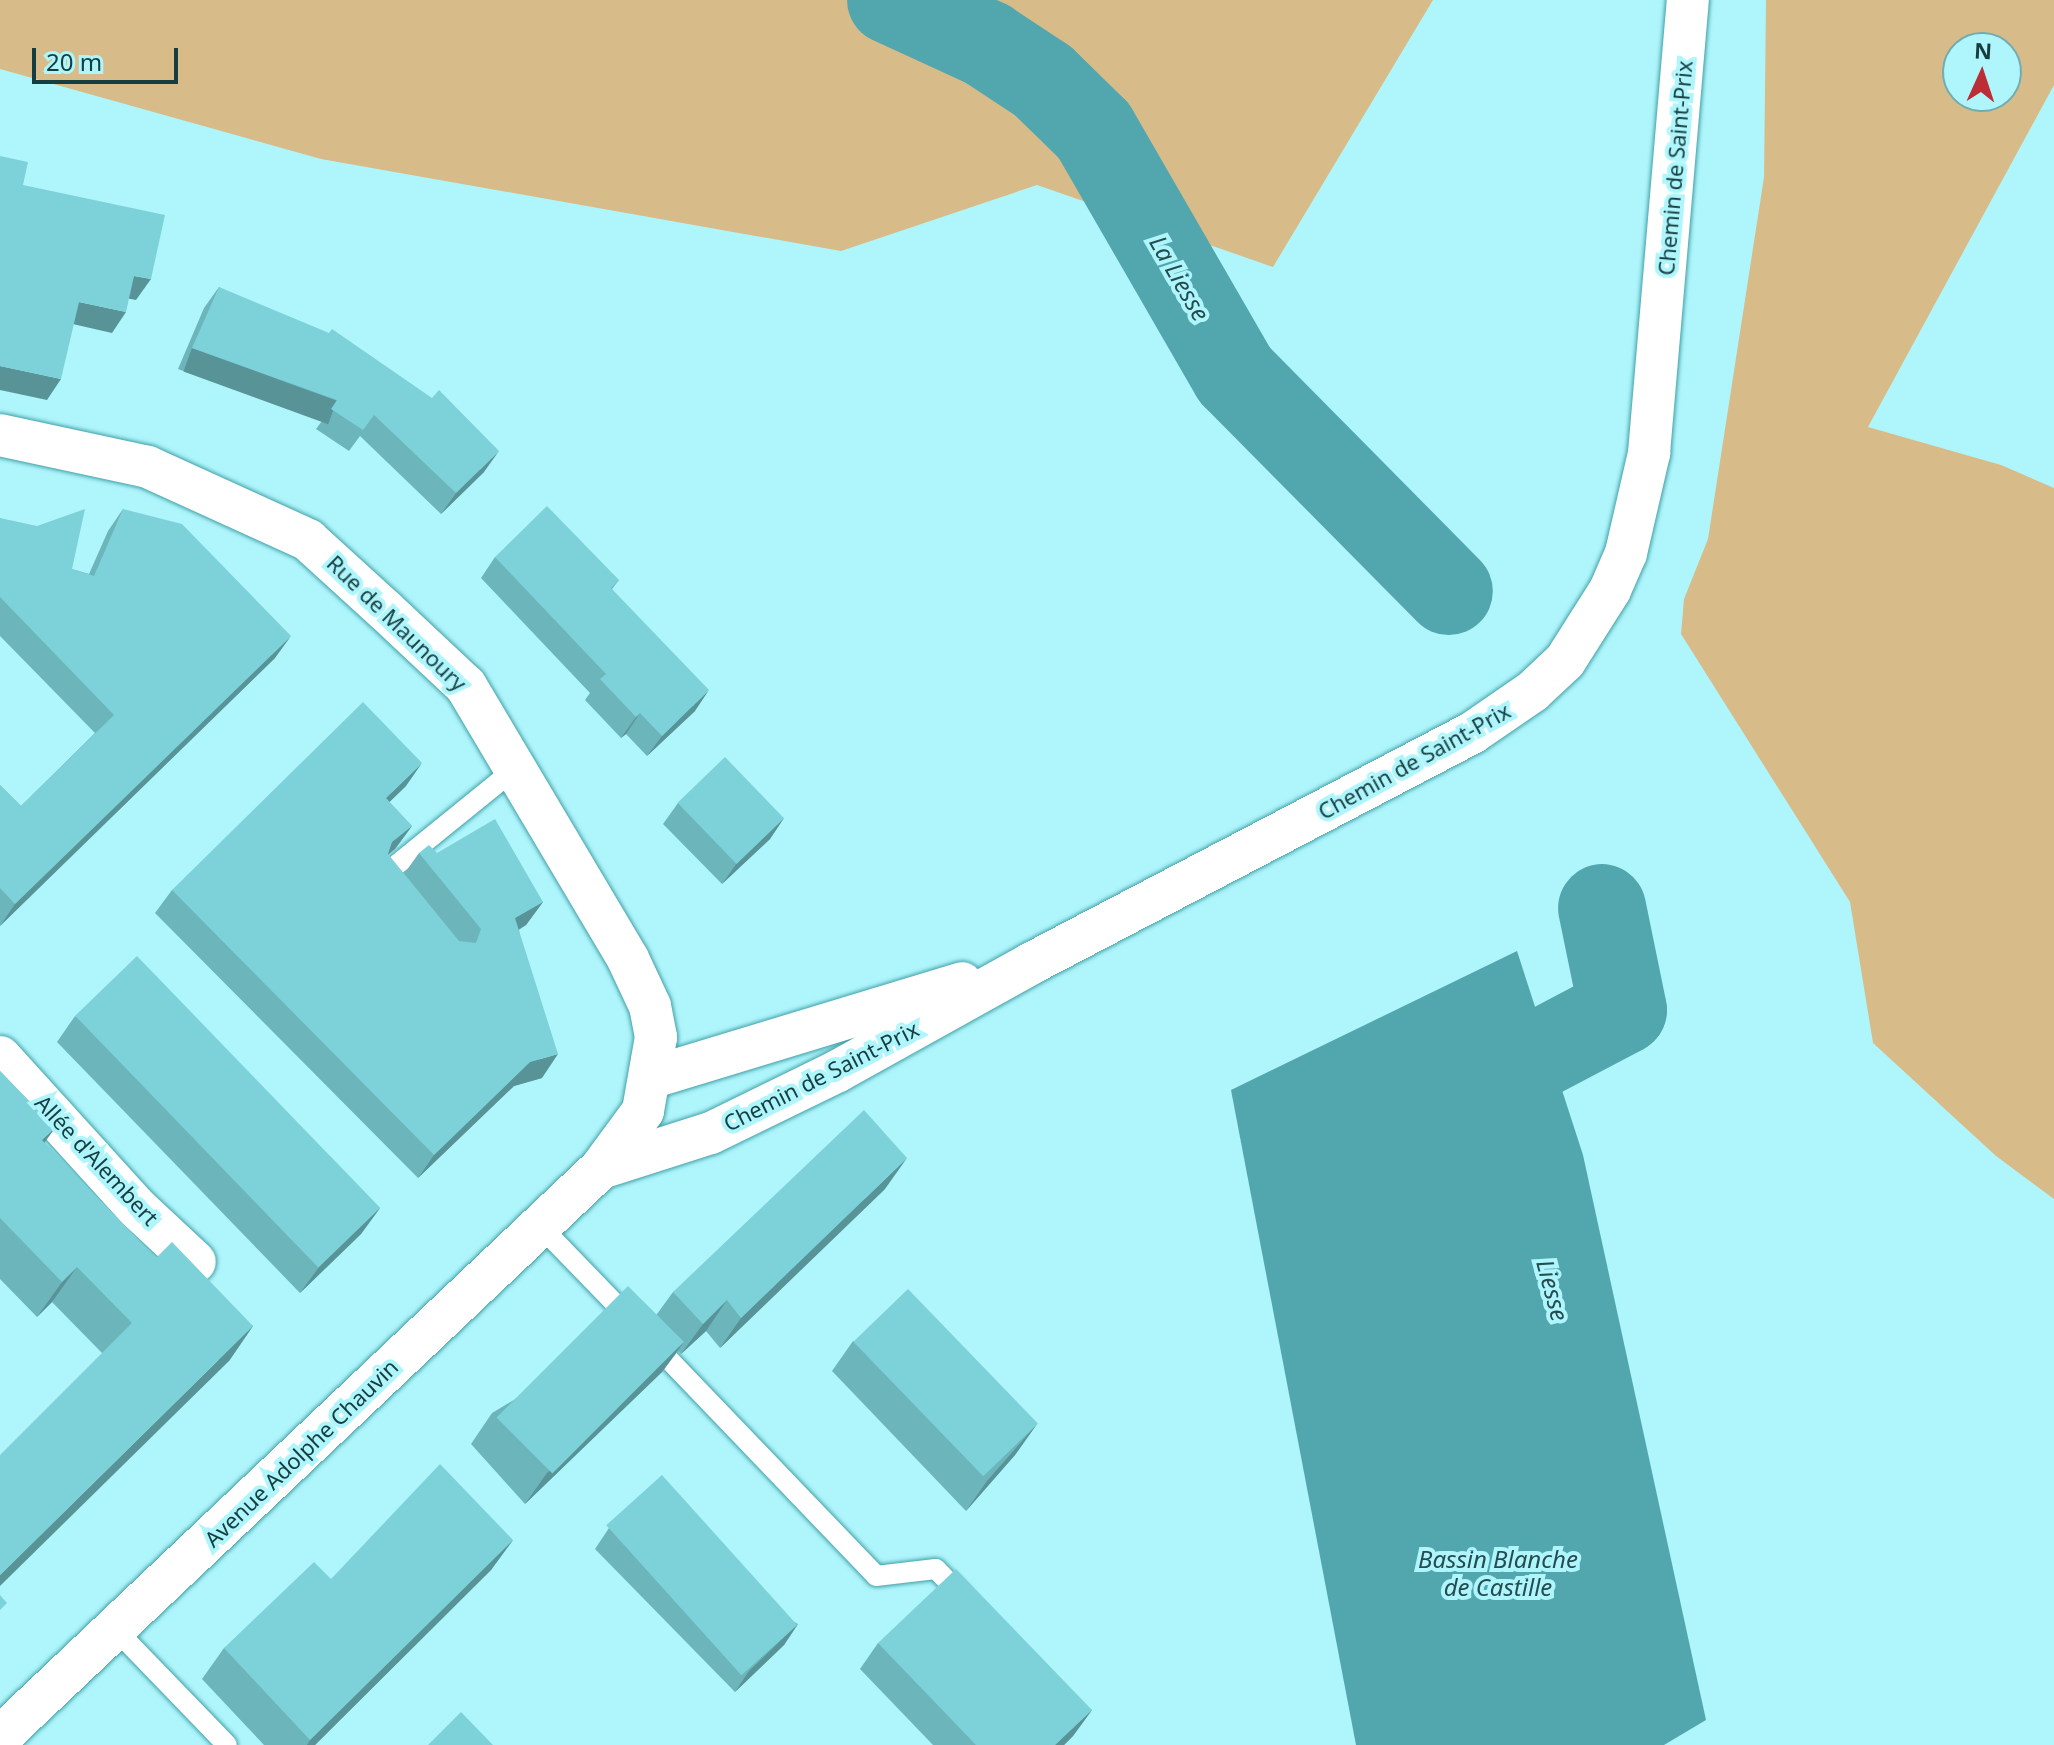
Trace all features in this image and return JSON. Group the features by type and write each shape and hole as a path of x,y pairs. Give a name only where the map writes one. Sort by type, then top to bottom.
{"street":[{"name":"Chemin de Saint-Prix","path":"601,1168 711,1133 838,1071 1032,963 1472,733 1533,691 1572,651 1626,553 1649,453 1688,0"},
{"name":"Rue de Maunoury","path":"0,435 148,467 308,540 466,686 650,1006 656,1037 653,1077 643,1111 601,1168"},
{"name":"Chemin de Saint-Prix","path":"653,1077 1032,963"},
{"name":"Allée d'Alembert","path":"0,1057 137,1208 195,1262"},
{"name":"Avenue Adolphe Chauvin","path":"0,1737 601,1168"}],"lane":[{"path":"404,898 384,875 515,769"},
{"path":"540,1226 876,1576 936,1569 977,1613"},
{"path":"115,1629 227,1745"}],"shaded area":[{"path":"0,0 1433,0 1273,267 1037,185 841,251 321,159 0,69"},
{"path":"1766,0 2054,0 2054,85 1868,427 2001,465 2054,488 2054,1199 1996,1156 1873,1043 1850,902 1681,634 1684,599 1708,539 1764,177"}],"water":[{"name":"Bassin Blanche de Castille","path":"1517,951 1583,1155 1706,1720 1664,1745 1356,1745 1231,1090"}],"building":[{"path":"0,156 28,162 23,185 165,215 151,279 134,276 126,312 79,302 61,379 0,366"},
{"path":"219,287 329,333 332,329 432,398 439,390 499,451 456,493 374,415 363,430 331,409 337,400 192,348"},
{"path":"547,506 619,580 611,588 709,690 662,736 640,713 636,717 600,679 606,674 495,557"},
{"path":"85,509 72,569 94,576 123,509 182,524 291,636 15,904 0,888 0,785 21,806 114,715 0,597 0,518 37,526"},
{"path":"363,702 422,763 386,798 412,826 392,842 388,854 459,941 476,943 481,929 419,853 429,845 437,853 495,819 543,902 515,918 558,1054 530,1062 434,1155 172,890"},
{"path":"725,757 784,818 737,864 678,803"},
{"path":"137,956 380,1208 318,1268 75,1016"},
{"path":"0,1071 55,1128 42,1140 156,1258 172,1242 253,1326 0,1575 0,1455 132,1323 77,1267 62,1282 0,1218"},
{"path":"864,1110 907,1158 741,1318 727,1300 703,1324 673,1292"},
{"path":"628,1286 684,1342 552,1473 496,1418"},
{"path":"908,1289 1038,1424 983,1476 853,1342"},
{"path":"440,1464 513,1540 310,1740 224,1648 314,1562 331,1579"},
{"path":"662,1475 797,1625 741,1675 606,1525"},
{"path":"956,1569 1092,1710 1055,1745 976,1745 878,1643"},
{"path":"0,1595 7,1603 0,1610"},
{"path":"461,1712 493,1745 428,1745"}],"waterway":[{"name":"La Liesse","path":"891,0 987,44 1043,81 1094,131 1235,375 1449,591"},
{"name":"Liesse","path":"1514,1139 1498,1076 1623,1010 1602,908"}]}
